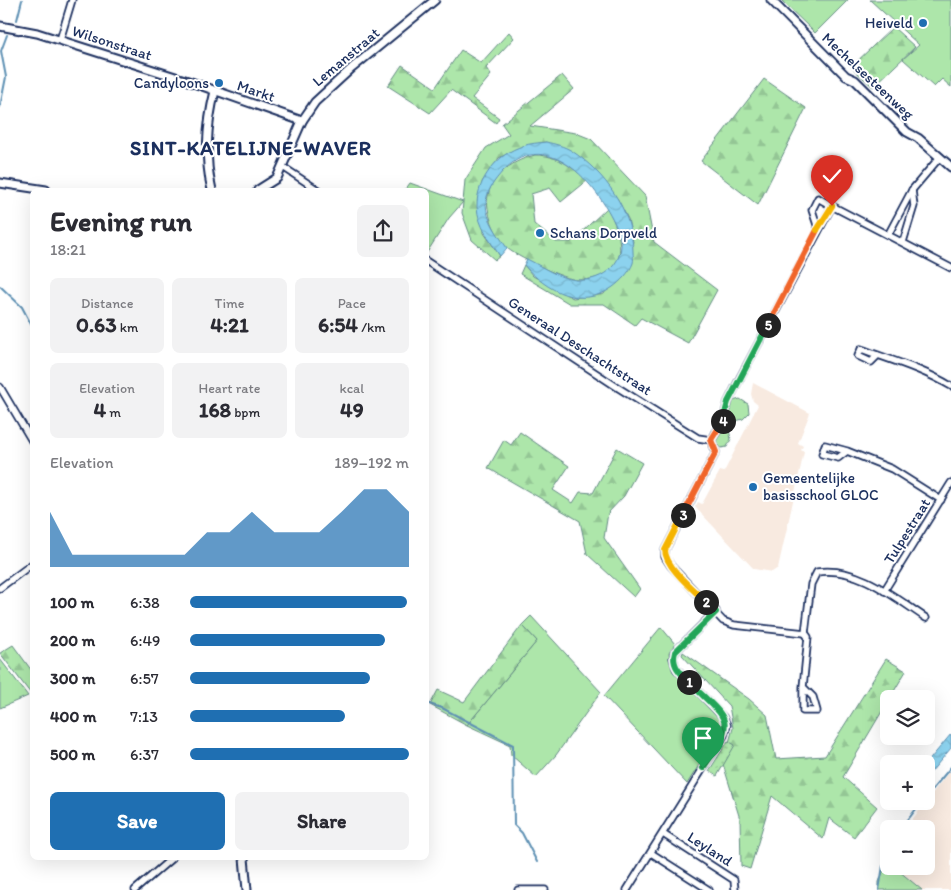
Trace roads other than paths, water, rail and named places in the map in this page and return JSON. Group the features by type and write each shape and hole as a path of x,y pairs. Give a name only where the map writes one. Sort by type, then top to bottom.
{"street":[{"path":"60,40 72,0"},
{"name":"Lemanstraat","path":"302,121 325,92 435,0"},
{"name":"Mechelsesteenweg","path":"771,0 846,76 855,80 907,132 951,166"},
{"name":"Wilsonstraat","path":"0,26 37,33 215,91"},
{"name":"Markt","path":"212,188 208,173 208,139 210,114 215,91 302,121"},
{"path":"261,188 276,178 283,167 302,121"},
{"path":"888,235 912,190 940,157"},
{"path":"283,167 315,188"},
{"path":"0,183 33,188"},
{"path":"903,242 914,206 912,190"},
{"path":"818,228 812,210 818,198 951,268"},
{"path":"805,634 734,625 723,620 671,566 665,557 665,550 716,452 711,440 723,421 728,402 818,228 832,206"},
{"name":"Generaal Deschachtstraat","path":"429,262 617,387 698,438 711,440"},
{"path":"878,355 935,376 951,386"},
{"path":"0,387 30,438"},
{"path":"847,451 892,469 941,500"},
{"name":"Tulpestraat","path":"884,591 951,484"},
{"path":"0,588 30,566"},
{"path":"803,687 808,637 805,634 811,584 817,572 824,571 861,578 926,618"},
{"path":"627,890 724,735 727,725 724,717 676,668 673,658 675,652 716,612"},
{"name":"Leyland","path":"663,834 734,880 735,890"},
{"path":"651,853 709,890"},
{"path":"135,890 170,860"},
{"path":"244,860 248,890"},
{"path":"518,890 545,890"}],"water":[{"path":"546,142 563,146 572,151 595,170 615,194 628,222 632,237 633,263 622,280 601,294 577,297 565,294 543,283 524,265 527,259 563,277 586,280 596,278 605,273 617,260 621,241 618,231 600,198 587,181 572,168 555,158 538,154 520,158 497,178 489,190 486,204 491,221 507,248 500,256 485,233 480,220 477,207 478,197 480,187 490,169 497,161 514,150 529,144"},
{"path":"951,734 951,748 935,767 934,755"}],"waterway":[{"path":"17,20 22,0"},
{"path":"0,107 6,77 1,51 7,35"},
{"path":"0,286 22,307 30,322"},
{"path":"429,704 442,708 513,745 514,825 522,833 537,862"},
{"path":"935,786 951,767"},
{"path":"908,820 915,810"},
{"path":"879,890 882,875"}],"place":[{"name":"Heiveld","path":"923,23"},
{"name":"Candyloons","path":"219,83"},
{"name":"Schans Dorpveld","path":"540,233"},
{"name":"Gemeentelijke basisschool GLOC","path":"753,487"}],"district":[{"name":"SINT-KATELIJNE-WAVER","path":"251,148"}]}
